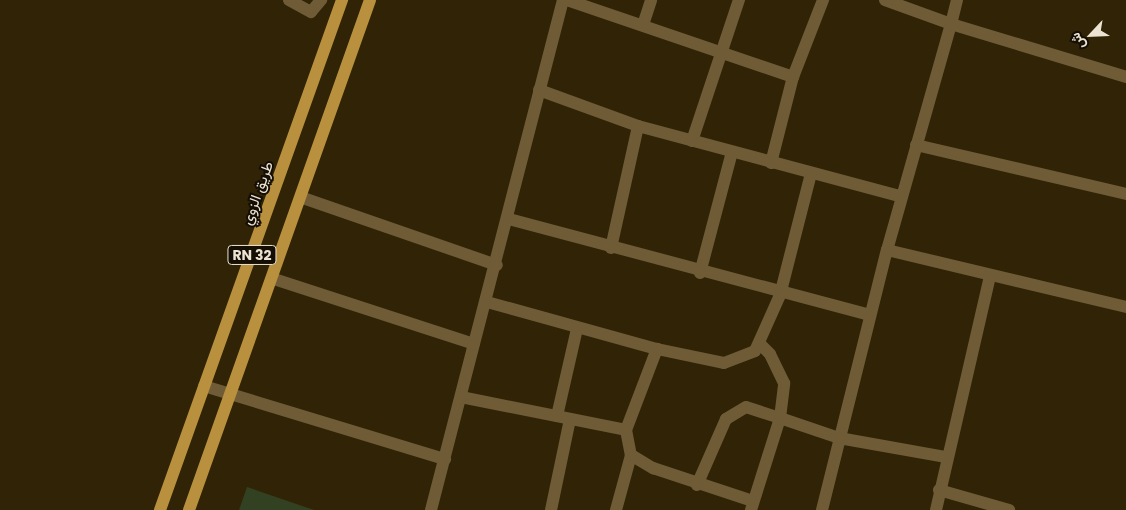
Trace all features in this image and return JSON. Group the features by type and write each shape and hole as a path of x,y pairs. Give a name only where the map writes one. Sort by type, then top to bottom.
{"main road":[{"name":"طريق الزوي","path":"160,510 342,0"},
{"name":"RN 32","path":"189,510 303,198 370,0"}],"street":[{"path":"288,0 311,12 321,0"},
{"path":"430,510 509,219 539,90 563,0"},
{"path":"567,0 793,77"},
{"path":"643,25 651,0"},
{"path":"692,141 739,0"},
{"path":"771,163 793,77 823,0"},
{"path":"885,0 951,24 1126,77"},
{"path":"822,510 868,316 887,250 899,196 916,145 958,0"},
{"path":"539,90 638,126 899,196"},
{"path":"611,248 638,126"},
{"path":"916,145 1126,194"},
{"path":"700,272 732,152"},
{"path":"486,302 577,329 724,363 761,345 780,295 812,173"},
{"path":"303,198 497,265"},
{"path":"509,219 780,295 868,316"},
{"path":"887,250 990,276 1100,297 1126,307"},
{"path":"936,510 946,457 990,276"},
{"path":"274,279 474,344"},
{"path":"556,416 577,329"},
{"path":"631,456 752,506 780,418 784,383 770,354 761,345"},
{"path":"616,510 631,456 626,430 657,349"},
{"path":"204,386 445,459"},
{"path":"461,397 626,430"},
{"path":"698,485 726,419 746,407 839,438 946,457"},
{"path":"551,510 570,419"},
{"path":"939,490 1009,510"}],"green space":[{"path":"247,487 314,510 239,510"}]}
